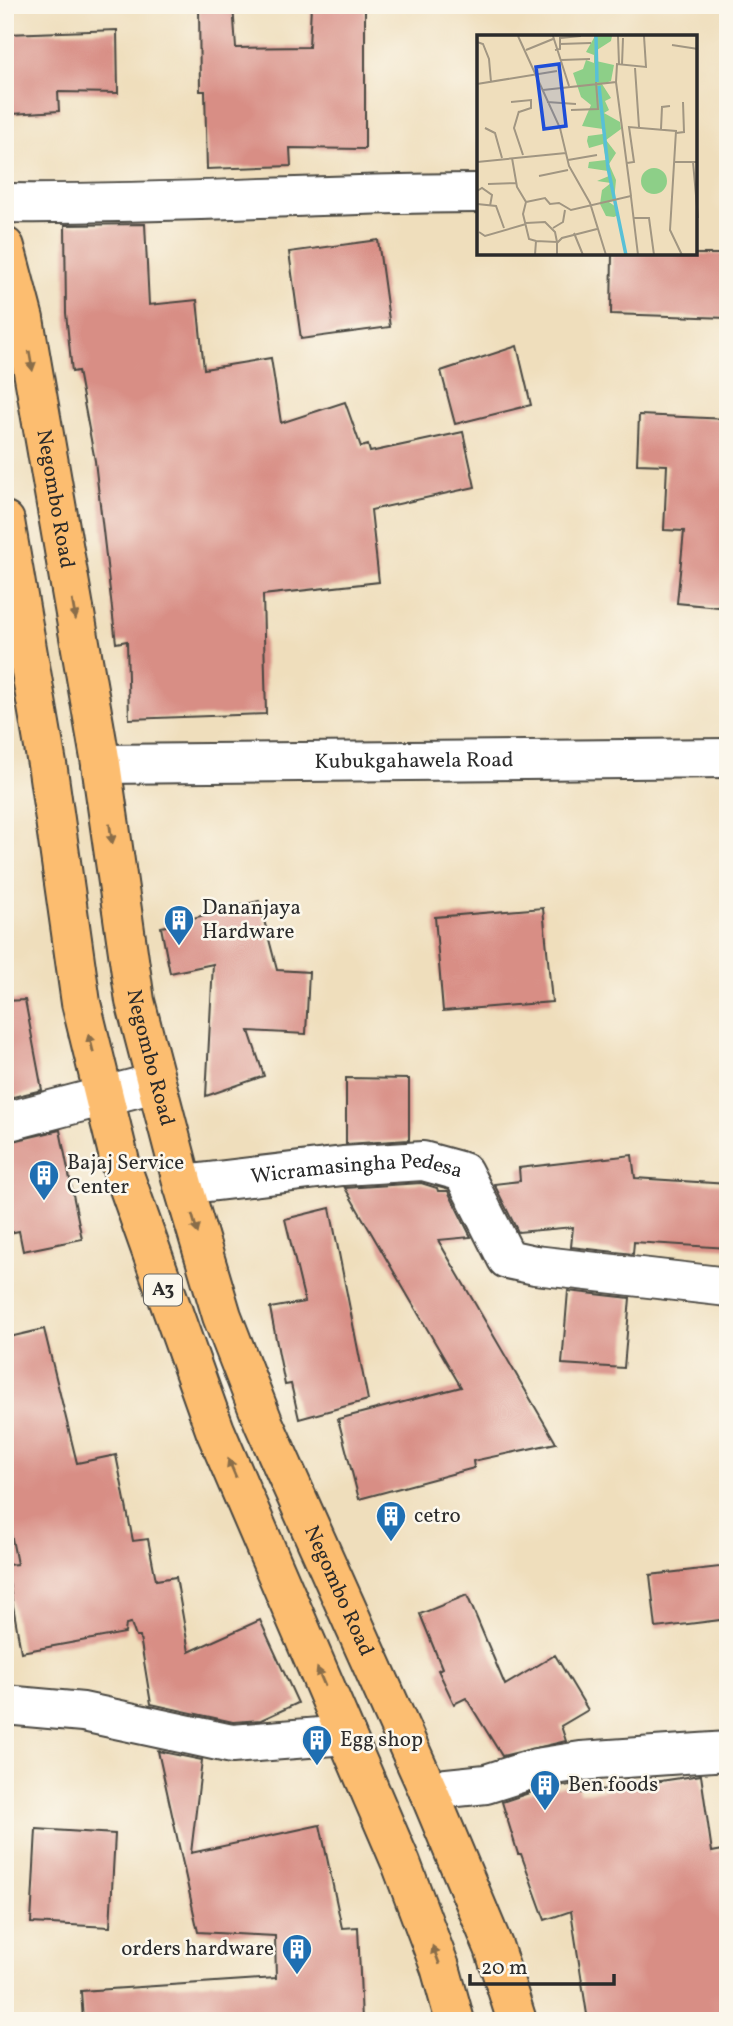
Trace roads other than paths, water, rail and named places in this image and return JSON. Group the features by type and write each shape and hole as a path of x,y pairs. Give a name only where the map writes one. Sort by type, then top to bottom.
{"highway":[{"name":"Negombo Road","path":"5,247 24,319 101,764 135,1001 183,1185 222,1316 264,1424 428,1790 494,1948 517,2021"},
{"name":"A3","path":"5,521 48,770 81,1003 121,1166 215,1430 401,1863 440,1967 455,2021"}],"street":[{"path":"5,203 122,205 347,193 477,193"},
{"name":"Kubukgahawela Road","path":"101,764 728,758"},
{"path":"5,1122 155,1083"},
{"name":"Wicramasingha Pedesa","path":"183,1185 343,1166 423,1161 463,1172 507,1259 535,1265 728,1287"},
{"path":"5,1705 83,1712 232,1744 346,1735"},
{"path":"428,1790 486,1784 536,1769 581,1761 728,1751"}],"place":[{"name":"Dananjaya Hardware","path":"179,947"},
{"name":"Bajaj Service Center","path":"44,1202"},
{"name":"cetro","path":"391,1543"},
{"name":"Egg shop","path":"317,1767"},
{"name":"Ben foods","path":"545,1812"},
{"name":"orders hardware","path":"297,1976"}]}
